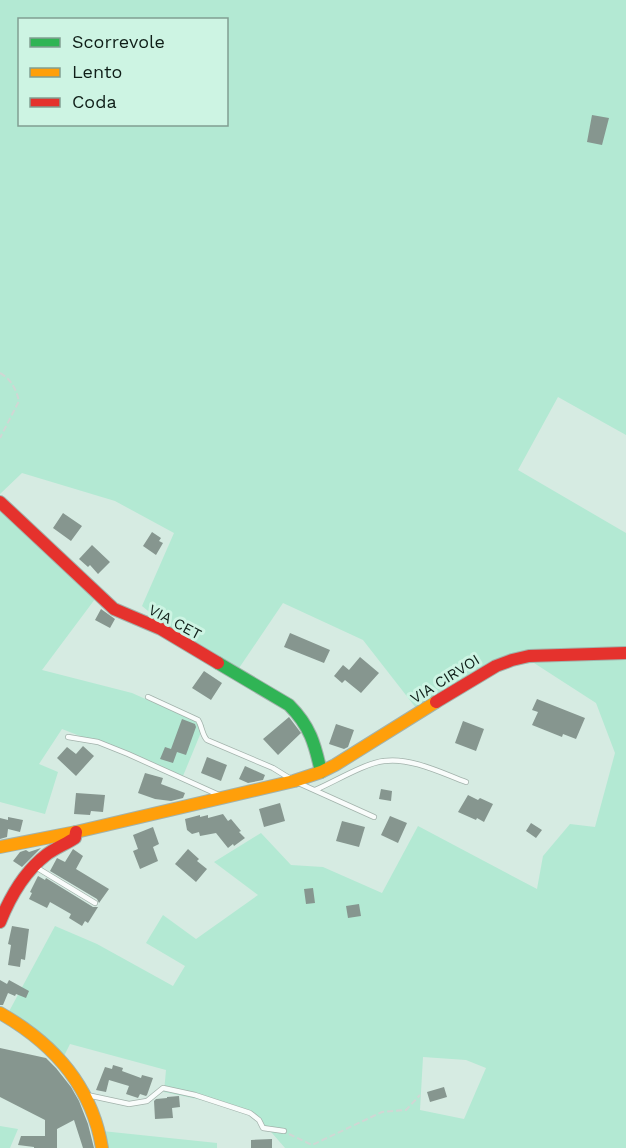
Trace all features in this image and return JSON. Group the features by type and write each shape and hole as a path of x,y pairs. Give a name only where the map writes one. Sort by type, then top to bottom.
{"street":[{"name":"VIA CET","path":"0,502 114,609 161,629 289,705 304,721 312,734 321,772"},
{"name":"VIA CIRVOI","path":"0,848 294,781 321,772 496,666 529,656 626,653"},
{"path":"0,922 14,890 34,866 47,854 75,838 76,832"},
{"path":"0,1013 19,1024 48,1048 77,1080 96,1123 102,1148"}],"lane":[{"path":"148,697 198,720 207,740 273,768 294,781 374,817"},
{"path":"68,737 98,742 225,797"},
{"path":"315,790 374,763 386,760 412,763 466,782"},
{"path":"34,866 95,903"},
{"path":"85,1095 129,1104 147,1101 163,1088 225,1104 250,1113 259,1120 263,1128 284,1131"}],"path":[{"path":"0,373 12,384 19,401 0,438"},
{"path":"284,1131 312,1145 382,1112 406,1110 420,1095"}],"green space":[{"path":"0,0 626,0 626,435 558,397 518,470 626,533 626,1148 285,1148 249,1110 164,1092 166,1070 70,1044 60,1064 6,1017 55,926 97,944 173,986 185,966 146,943 163,915 196,939 258,895 214,862 261,833 291,865 323,867 382,893 418,826 537,889 543,856 570,824 595,827 615,753 596,703 534,663 479,668 416,708 363,640 283,603 235,674 203,656 142,606 174,533 115,501 22,473 0,494","holes":["423,1057 466,1060 486,1068 464,1119 420,1110"]},
{"path":"0,508 95,599 42,670 132,693 204,725 183,776 62,729 39,764 58,772 45,814 0,802"},
{"path":"0,1126 18,1129 10,1148 0,1148"},
{"path":"102,1131 217,1143 217,1148 104,1148"}],"building":[{"path":"592,115 609,118 602,145 587,142"},
{"path":"63,513 82,526 71,541 53,528"},
{"path":"152,532 161,538 159,541 163,543 156,555 143,546"},
{"path":"92,545 110,562 98,574 90,565 88,567 79,559"},
{"path":"101,609 115,619 110,628 95,620"},
{"path":"290,633 330,650 324,663 284,647"},
{"path":"360,657 379,673 361,693 345,680 342,683 334,676 343,665 349,670"},
{"path":"204,671 222,683 211,700 192,688"},
{"path":"537,699 585,718 576,739 563,734 562,737 532,725 538,712 532,710"},
{"path":"289,717 301,733 278,755 263,739"},
{"path":"182,719 195,724 196,727 186,755 177,752 173,763 160,759 165,747 171,749"},
{"path":"463,721 484,729 476,751 455,743"},
{"path":"336,724 354,730 348,747 344,749 329,744"},
{"path":"83,746 94,756 76,776 57,758 67,747 76,754"},
{"path":"207,757 227,765 221,781 201,773"},
{"path":"245,766 265,775 263,780 248,783 239,779"},
{"path":"145,773 163,778 161,784 185,793 183,798 171,801 155,799 138,793"},
{"path":"381,789 392,791 391,801 379,799"},
{"path":"76,793 105,795 103,812 91,811 90,815 74,814"},
{"path":"468,795 493,804 484,822 458,812"},
{"path":"280,803 285,821 264,827 259,809"},
{"path":"223,814 228,821 231,819 245,838 234,846 233,844 228,848 216,833 200,836 199,832 192,834 187,830 185,819 200,815 200,817 208,815 208,818"},
{"path":"390,816 407,823 398,843 381,835"},
{"path":"8,817 23,820 20,832 8,829 7,837 0,839 0,818 8,820"},
{"path":"342,821 365,827 359,847 336,841"},
{"path":"531,823 542,830 536,838 526,831"},
{"path":"153,827 159,844 153,847 158,861 140,869 133,851 138,849 133,835"},
{"path":"41,848 22,867 13,861 20,852"},
{"path":"73,849 83,856 76,869 109,889 99,903 97,899 50,871 57,858 65,862"},
{"path":"188,849 207,869 196,882 175,864"},
{"path":"38,876 45,880 46,878 93,907 98,907 88,923 85,921 82,926 69,918 71,914 50,902 47,908 29,899"},
{"path":"313,888 315,903 306,904 304,889"},
{"path":"359,904 361,916 348,918 346,906"},
{"path":"12,926 29,929 25,960 21,959 20,967 8,965 11,945 8,944"},
{"path":"0,980 7,984 9,980 29,991 26,998 8,993 3,1005 0,1005"},
{"path":"0,1048 46,1058 56,1068 79,1101 94,1148 83,1148 74,1120 57,1129 57,1148 18,1145 21,1136 45,1136 45,1120 0,1097"},
{"path":"113,1065 141,1078 142,1075 153,1078 147,1095 140,1094 138,1098 126,1094 129,1086 109,1080 106,1092 96,1090 105,1067 112,1069"},
{"path":"444,1087 447,1097 430,1102 427,1092"},
{"path":"179,1096 180,1107 172,1108 173,1118 155,1119 154,1101 156,1099"},
{"path":"272,1139 272,1148 251,1148 251,1140"}],"traffic: fast":[{"path":"218,663 289,705 302,720 311,736 321,772"}],"traffic: slow":[{"path":"0,847 76,832 294,781 335,765 436,702"},
{"path":"0,1013 37,1038 67,1069 89,1105 102,1148"}],"traffic: jam":[{"path":"0,502 114,609 161,629 218,663"},
{"path":"436,702 496,666 512,660 529,656 626,653"},
{"path":"0,922 8,903 24,877 49,853 75,838 76,832"}]}
